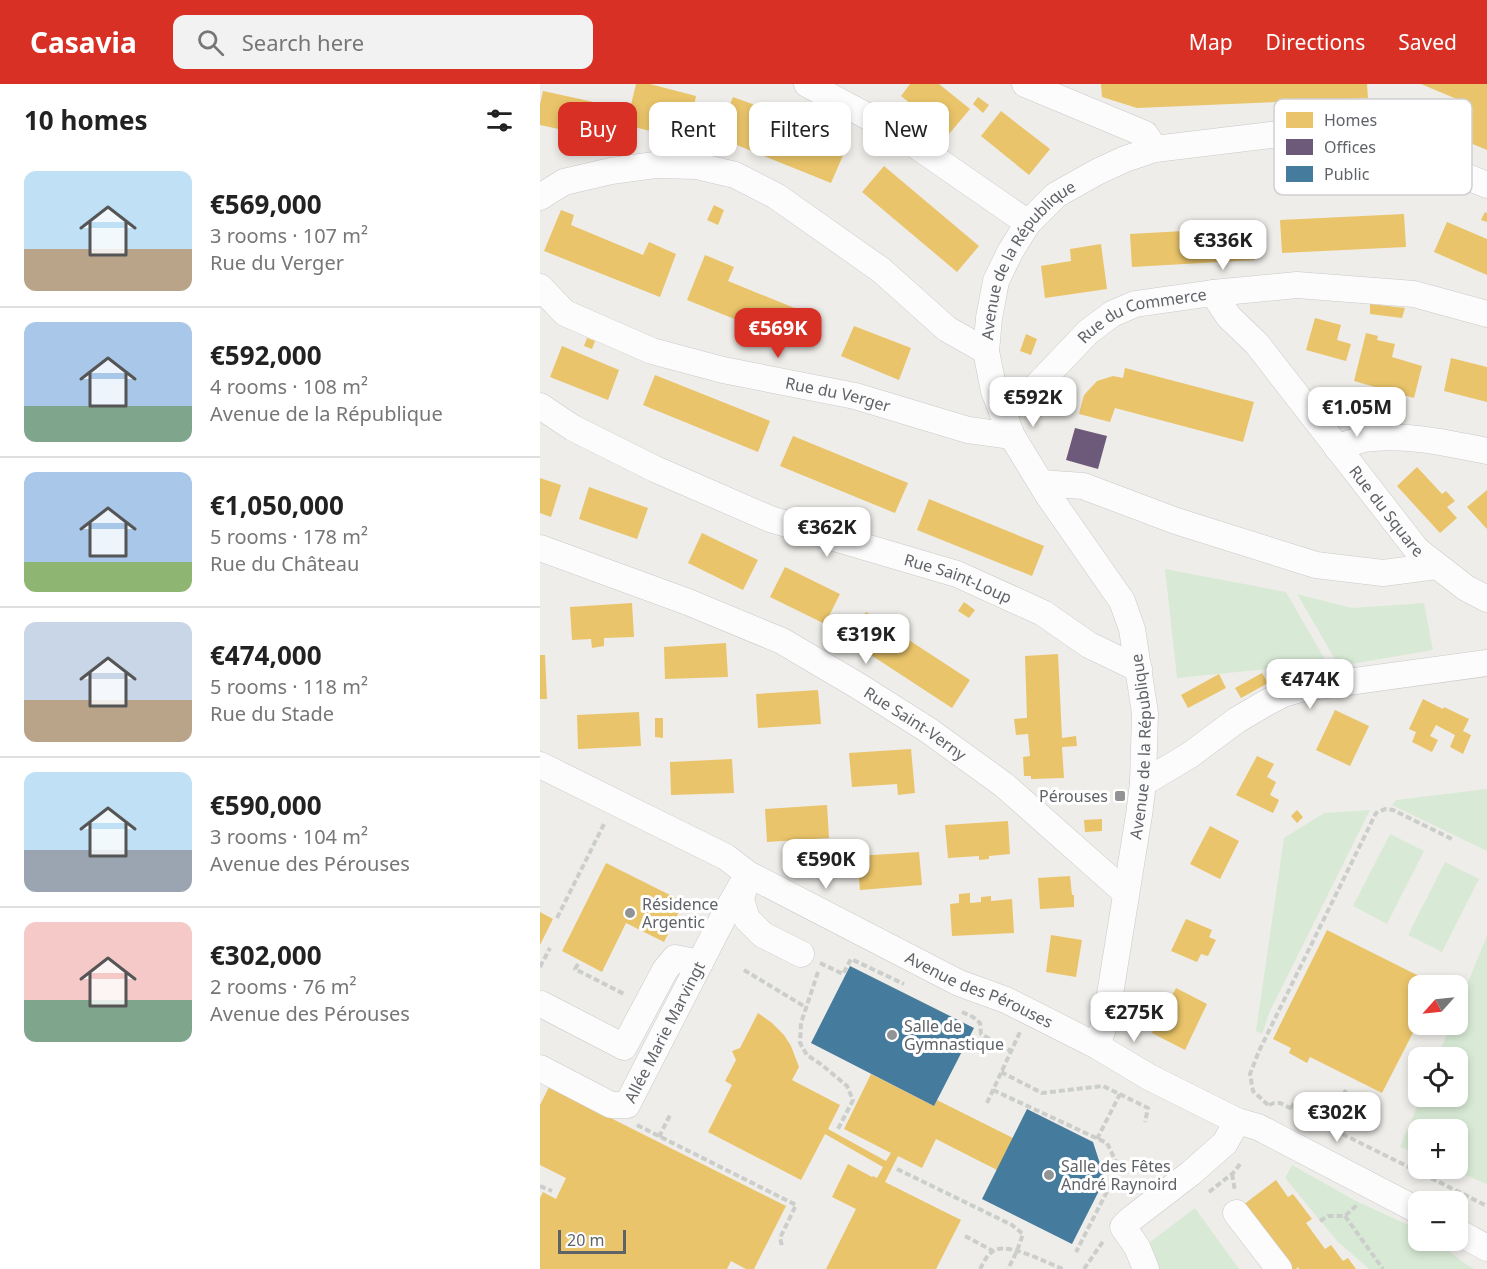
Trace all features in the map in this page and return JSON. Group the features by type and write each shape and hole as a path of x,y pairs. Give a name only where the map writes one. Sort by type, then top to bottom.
{"street":[{"path":"807,84 896,131 1028,223"},
{"path":"1025,84 1145,134 1155,149"},
{"name":"Avenue de la République","path":"1097,1047 1106,1018 1143,783 1145,713 1132,628 1122,600 1041,483 1012,436 994,391 986,351 996,281 1028,223 1056,195 1077,183 1125,159 1155,149 1274,135"},
{"path":"540,197 564,182 611,171 655,165 697,166 735,175 776,196 881,270 947,329 986,351"},
{"name":"Avenue de la République","path":"1472,179 1487,185"},
{"name":"Rue du Commerce","path":"1002,412 1026,397 1088,332 1112,314 1135,304 1213,293 1297,285 1414,294 1487,314"},
{"name":"Rue du Verger","path":"540,287 566,313 652,351 723,370 855,396 968,430 1012,436"},
{"name":"Rue du Square","path":"1213,293 1228,317 1257,344 1417,550 1466,588 1487,599"},
{"name":"Rue Saint-Loup","path":"540,406 573,428 655,469 770,519 957,574 1043,613 1089,645 1139,669"},
{"path":"1337,448 1362,439 1395,437 1487,451"},
{"path":"1041,483 1083,486 1176,521 1316,565 1383,573 1437,566"},
{"name":"Rue Saint-Verny","path":"540,548 688,602 782,641 928,730 1004,785 1126,893"},
{"path":"1143,783 1190,755 1237,720 1283,694 1304,688 1487,663"},
{"name":"Avenue des Pérouses","path":"540,765 726,857 748,874 959,983 1006,1000 1030,1012 1149,1077 1255,1118 1408,1205"},
{"path":"748,874 741,900 747,919 763,935 815,958"},
{"name":"Allée Marie Marvingt","path":"540,1068 611,1105 627,1105 725,914 748,874"},
{"path":"541,1004 624,1047 664,970 675,958 700,963"},
{"path":"1146,1269 1137,1247 1123,1227 1255,1118"},
{"path":"1236,1213 1279,1269"},
{"path":"1468,1238 1487,1248"}],"path":[{"path":"557,918 615,802"},
{"path":"1204,1196 1233,1173 1246,1155 1255,1118 1250,1074 1258,1051 1376,813 1385,809 1394,810 1452,839"},
{"path":"540,967 550,948"},
{"path":"838,1129 852,1100 847,1086 807,1055 800,1043 801,1023 807,1008 815,958 843,974 851,958 912,988"},
{"path":"578,964 575,969 646,1005"},
{"path":"744,970 807,1008"},
{"path":"952,1007 973,1017 980,1023 981,1034 1011,1051"},
{"path":"987,1103 1030,1012"},
{"path":"1001,1072 1042,1093 1104,1086 1148,1108 1145,1122"},
{"path":"993,1090 1107,1143 1119,1168 1076,1252"},
{"path":"1290,1108 1300,1098 1323,1103 1335,1102 1340,1100 1346,1090"},
{"path":"1097,1139 1120,1094"},
{"path":"1255,1118 1280,1103 1487,1206"},
{"path":"659,1137 671,1113"},
{"name":"Allée Marie Marvingt","path":"629,1121 795,1205 780,1238 782,1246"},
{"path":"897,1169 1012,1226 1023,1234 1008,1269"},
{"path":"540,1186 552,1191"},
{"path":"1320,1221 1328,1216 1345,1216 1363,1200"},
{"path":"1345,1216 1383,1269"},
{"path":"1084,1269 1106,1237 1123,1227"},
{"path":"965,1236 993,1251"},
{"path":"980,1269 993,1251 1005,1247 1063,1269"}],"green space":[{"path":"1165,569 1286,592 1327,663 1177,678"},
{"path":"1297,594 1352,608 1424,603 1433,650 1339,666"},
{"path":"1487,789 1487,851 1392,805 1396,800"},
{"path":"1370,810 1270,1011 1262,1034 1256,1031 1284,838 1324,813"},
{"path":"1390,834 1424,851 1387,924 1353,906"},
{"path":"1445,862 1479,879 1442,952 1408,935"},
{"path":"1487,936 1487,1184 1468,1176 1468,1119 1412,1119 1417,1107 1468,1107 1468,1047 1441,1047 1447,1035 1468,1035 1468,982"},
{"path":"1408,1128 1408,1150 1400,1147"},
{"path":"1292,1165 1358,1202 1408,1225 1408,1251 1449,1251 1475,1269 1369,1269 1337,1241 1285,1178"},
{"path":"1195,1208 1239,1269 1152,1269 1142,1248"}],"building: Homes":[{"path":"636,84 650,84 696,96 695,102 649,102 649,131 637,128 637,102 632,102"},
{"path":"910,84 939,84 970,109 949,134 949,102 909,102 901,96"},
{"path":"1101,84 1367,84 1368,98 1274,99 1274,102 1137,108 1102,97"},
{"path":"1421,84 1487,84 1487,150 1472,144 1472,99 1457,99"},
{"path":"543,91 594,102 558,102 558,129 540,125 540,104"},
{"path":"733,97 749,103 749,150 737,145 737,102 731,102"},
{"path":"978,97 989,105 983,113 973,104"},
{"path":"1001,111 1050,149 1029,175 981,136"},
{"path":"764,156 843,156 831,183"},
{"path":"884,166 979,246 957,272 862,192"},
{"path":"714,205 724,210 718,225 707,220"},
{"path":"561,210 574,215 571,225 643,255 649,242 676,254 660,297 544,251"},
{"path":"1485,212 1487,213 1487,222 1481,220"},
{"path":"1404,214 1406,247 1282,253 1280,220"},
{"path":"1447,222 1487,239 1487,275 1434,252"},
{"path":"1254,227 1255,260 1132,267 1130,234"},
{"path":"1101,244 1107,289 1045,298 1041,266 1071,261 1070,249"},
{"path":"705,255 734,267 728,281 814,316 802,346 687,300"},
{"path":"1370,304 1405,308 1402,318 1370,314"},
{"path":"1315,318 1341,325 1337,340 1351,344 1346,361 1306,350"},
{"path":"854,326 911,348 899,380 841,356"},
{"path":"1366,333 1378,336 1377,340 1395,344 1392,357 1422,366 1414,398 1354,381"},
{"path":"1026,334 1037,339 1031,355 1020,351"},
{"path":"587,338 595,341 592,349 584,346"},
{"path":"562,346 619,370 608,400 550,377"},
{"path":"1451,358 1487,367 1487,402 1444,391"},
{"path":"1125,368 1254,402 1243,442 1115,408 1110,422 1079,414 1084,395 1097,381 1113,376 1123,378"},
{"path":"655,375 770,421 758,452 643,405"},
{"path":"793,436 908,483 895,513 780,466"},
{"path":"1417,467 1442,494 1446,491 1455,501 1447,507 1457,518 1440,533 1397,486"},
{"path":"540,478 561,485 551,517 540,513"},
{"path":"589,487 648,508 637,539 579,519"},
{"path":"1487,490 1487,529 1467,507"},
{"path":"929,499 1044,546 1032,576 917,530"},
{"path":"702,533 758,560 743,590 688,563"},
{"path":"785,567 840,594 825,624 770,597"},
{"path":"964,602 975,610 969,618 958,611"},
{"path":"632,603 634,637 604,638 604,646 592,648 591,639 572,640 570,607"},
{"path":"866,612 970,680 952,708 848,640"},
{"path":"726,643 728,677 665,679 664,647"},
{"path":"1058,654 1062,738 1076,736 1077,746 1062,747 1064,778 1031,779 1031,776 1024,776 1023,757 1030,756 1028,734 1016,735 1014,719 1027,718 1025,656"},
{"path":"540,655 545,655 547,699 540,699"},
{"path":"1262,673 1268,683 1241,698 1235,688"},
{"path":"1219,674 1226,688 1188,708 1181,695"},
{"path":"818,690 821,724 758,728 756,694"},
{"path":"1423,699 1469,719 1463,731 1471,735 1463,754 1450,747 1455,735 1436,725 1430,736 1438,740 1432,752 1412,742 1416,732 1409,729"},
{"path":"1335,710 1369,726 1350,766 1316,750"},
{"path":"639,712 641,746 578,749 577,715"},
{"path":"655,718 663,718 663,738 655,737"},
{"path":"911,749 915,793 898,795 897,784 852,787 849,753"},
{"path":"1257,756 1274,764 1267,777 1276,782 1270,795 1279,800 1273,813 1236,795"},
{"path":"732,759 734,793 671,795 670,762"},
{"path":"827,805 829,838 767,842 765,809"},
{"path":"1297,810 1303,817 1297,823 1291,816"},
{"path":"1102,819 1102,831 1085,832 1084,820"},
{"path":"1008,821 1010,854 989,856 989,859 979,860 979,856 948,858 945,825"},
{"path":"1210,826 1239,841 1220,879 1190,864"},
{"path":"919,852 922,885 860,890 857,856"},
{"name":"Résidence Argentic","path":"606,863 684,902 664,942 626,923 602,972 562,951"},
{"path":"1070,876 1074,907 1040,909 1038,878"},
{"path":"970,893 970,903 981,902 981,897 991,896 991,901 1012,899 1014,933 952,936 950,904 959,903 959,894"},
{"path":"540,912 553,919 540,945"},
{"path":"1186,919 1212,930 1209,937 1216,940 1208,956 1201,954 1197,962 1171,951"},
{"path":"1327,930 1417,975 1408,975 1408,1035 1412,1035 1382,1093 1310,1057 1307,1063 1289,1053 1291,1048 1273,1039"},
{"path":"1051,935 1082,940 1076,977 1046,972"},
{"path":"1176,988 1207,1004 1185,1050 1152,1033"},
{"path":"758,1013 784,1035 791,1046 799,1067 792,1080 840,1105 828,1129 886,1161 891,1153 844,1129 871,1074 934,1106 937,1100 1013,1138 997,1170 936,1139 922,1168 898,1156 885,1182 961,1220 936,1269 826,1269 856,1209 832,1197 848,1164 877,1178 883,1167 825,1134 801,1180 708,1132 732,1085 725,1081 736,1060 732,1051 740,1048"},
{"path":"549,1087 786,1206 754,1269 746,1269 731,1261 727,1269 540,1269 540,1198 543,1192 556,1199 566,1178 540,1165 540,1105"},
{"path":"1276,1180 1288,1197 1293,1194 1312,1219 1306,1223 1325,1249 1331,1245 1343,1261 1348,1258 1356,1269 1299,1269 1298,1267 1288,1269 1243,1205"}],"building: Offices":[{"path":"1075,428 1107,436 1098,469 1066,460"}],"building: Public":[{"name":"Salle de Gymnastique","path":"850,966 974,1028 934,1106 811,1043"},
{"name":"Salle des Fêtes André Raynoird","path":"1027,1109 1093,1142 1105,1179 1072,1244 982,1199"}],"place":[{"name":"Pérouses","path":"1120,796"},
{"name":"Résidence Argentic","path":"630,913"},
{"name":"Salle de Gymnastique","path":"892,1035"},
{"name":"Salle des Fêtes André Raynoird","path":"1049,1175"}]}
